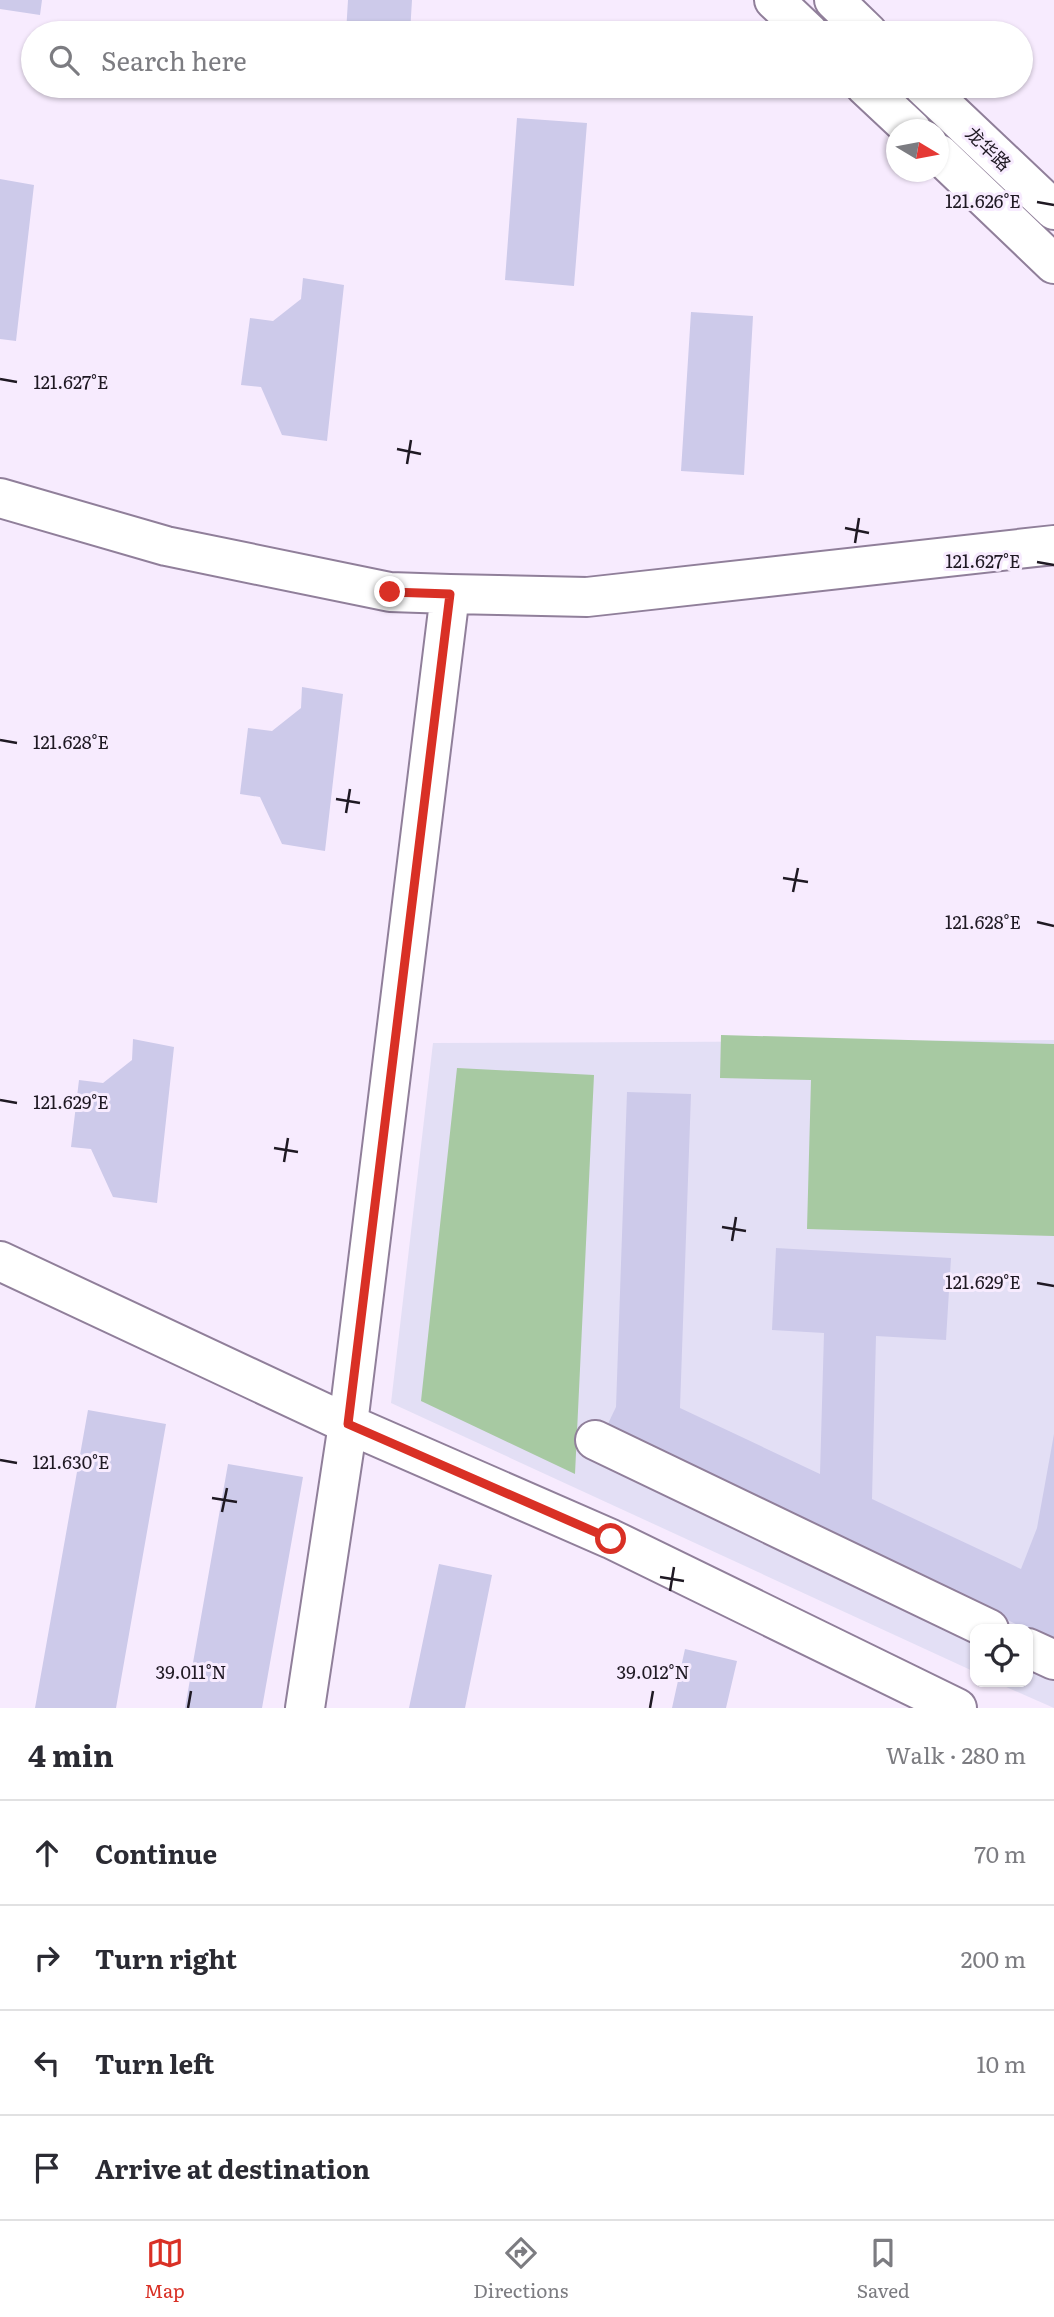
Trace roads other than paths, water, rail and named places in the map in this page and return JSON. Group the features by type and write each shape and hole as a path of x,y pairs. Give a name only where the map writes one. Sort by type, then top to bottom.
{"street":[{"path":"774,0 796,21"},
{"path":"834,0 856,21"},
{"path":"878,98 900,119"},
{"name":"龙华路","path":"936,98 1054,210"},
{"path":"949,164 1054,264"},
{"path":"0,498 166,545 390,592 587,597 1054,545"},
{"path":"305,1708 348,1424 450,594"},
{"path":"0,1261 348,1424 611,1539 957,1708"},
{"path":"595,1440 979,1624"},
{"path":"1033,1650 1054,1660"}]}
